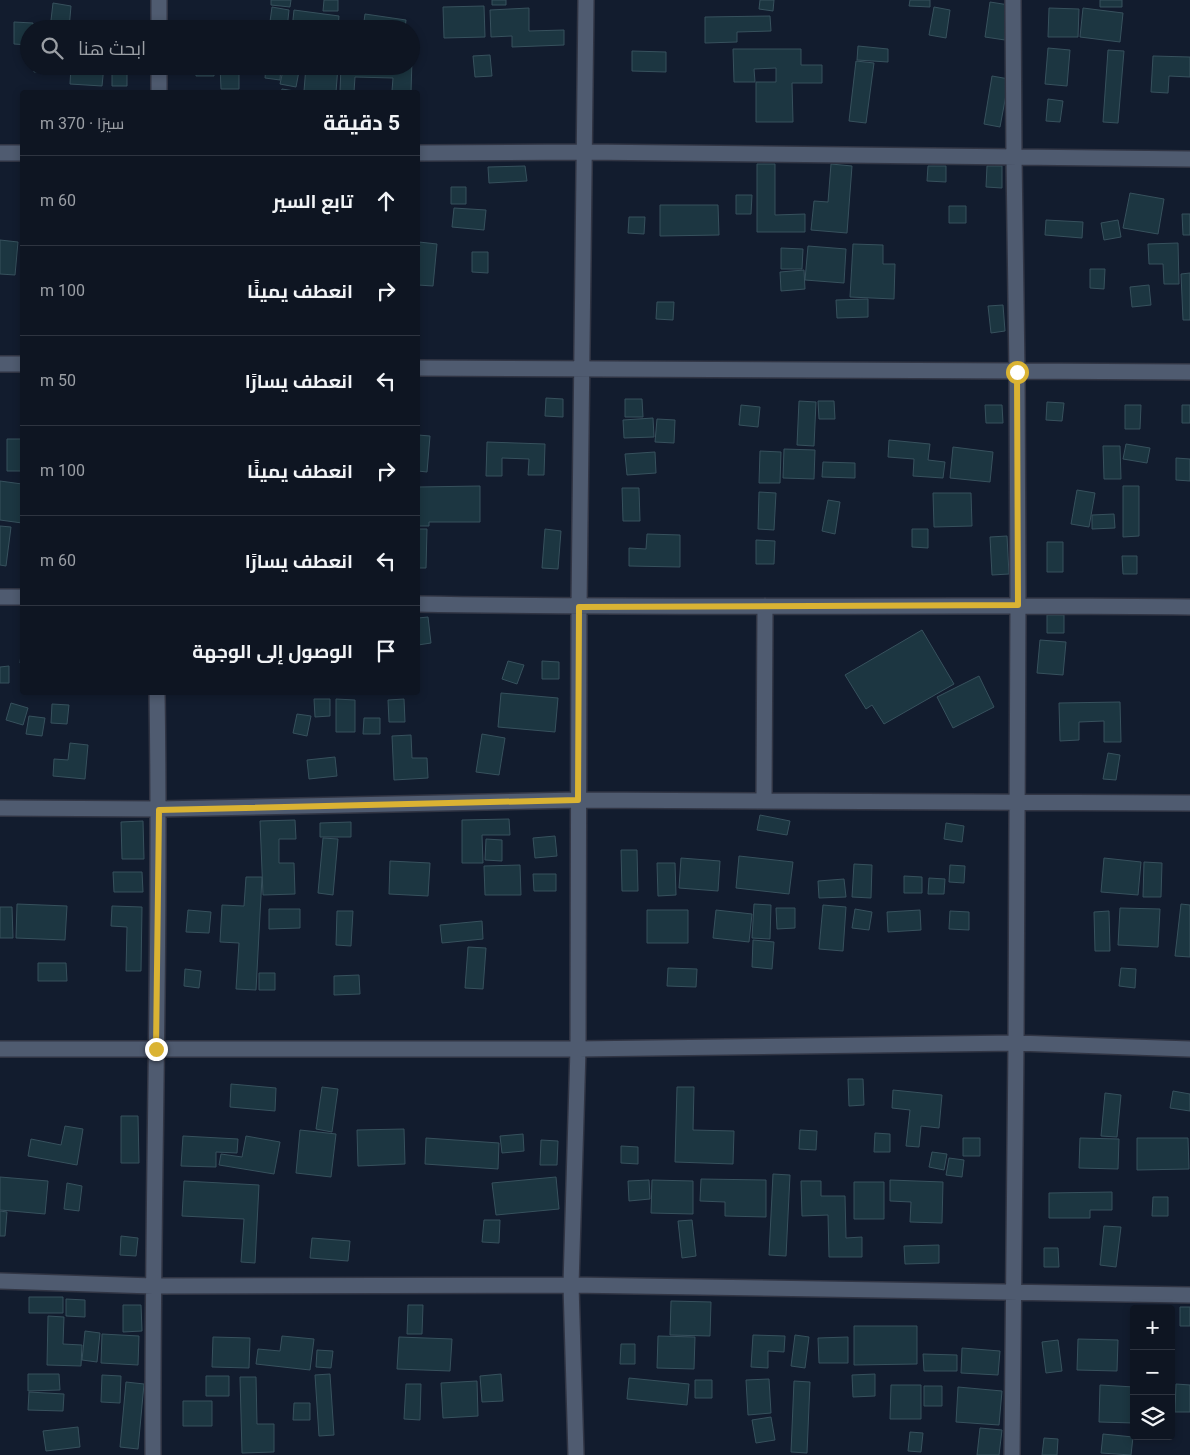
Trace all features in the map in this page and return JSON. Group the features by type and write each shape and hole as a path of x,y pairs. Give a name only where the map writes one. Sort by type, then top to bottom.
{"street":[{"path":"159,0 159,20"},
{"path":"576,1455 571,1285 578,1049 579,607 586,0"},
{"path":"1012,1455 1018,605 1013,0"},
{"path":"159,75 159,90"},
{"path":"420,153 585,152 1190,159"},
{"path":"0,154 20,154"},
{"path":"0,364 20,364"},
{"path":"420,368 1190,372"},
{"path":"0,597 20,597"},
{"path":"420,604 579,607 1018,605 1190,607"},
{"path":"764,800 766,606"},
{"path":"153,1455 152,1286 159,810 157,695"},
{"path":"0,808 159,810 578,800 1190,803"},
{"path":"0,1049 578,1049 1016,1043 1190,1049"},
{"path":"0,1281 152,1286 571,1285 1190,1295"}],"building":[{"path":"271,0 291,0 290,7 271,5"},
{"path":"324,0 338,0 338,11 323,11"},
{"path":"492,0 506,0 506,5 492,5"},
{"path":"760,0 774,0 773,11 759,9"},
{"path":"910,0 930,0 930,7 909,6"},
{"path":"1100,0 1122,0 1122,7 1100,7"},
{"path":"990,2 1009,5 1005,40 985,37"},
{"path":"53,3 71,6 70,20 51,20"},
{"path":"484,6 485,37 444,38 443,7"},
{"path":"272,7 289,10 288,20 270,20"},
{"path":"934,7 950,10 946,38 929,35"},
{"path":"529,8 529,31 564,30 564,45 512,47 512,36 491,37 490,10"},
{"path":"1049,8 1079,9 1078,37 1048,37"},
{"path":"1083,8 1123,13 1120,42 1080,37"},
{"path":"294,10 339,16 339,20 293,20"},
{"path":"365,14 406,20 364,20"},
{"path":"770,16 771,31 737,32 737,42 705,43 705,17"},
{"path":"14,22 20,22 20,44 14,44"},
{"path":"858,46 888,49 888,62 857,60"},
{"path":"1048,48 1070,50 1067,86 1045,84"},
{"path":"733,49 801,49 801,65 822,65 822,83 792,83 793,122 756,122 756,82 776,82 776,68 754,69 755,82 734,82"},
{"path":"1108,50 1124,51 1118,123 1103,122"},
{"path":"632,51 666,52 666,72 632,71"},
{"path":"490,55 492,76 475,77 473,56"},
{"path":"1153,56 1190,57 1190,77 1169,76 1168,93 1151,92"},
{"path":"856,61 874,63 866,123 849,121"},
{"path":"70,75 103,75 102,86 70,84"},
{"path":"112,75 127,75 127,86 112,86"},
{"path":"196,75 214,75 214,76"},
{"path":"220,75 239,75 239,89 221,89"},
{"path":"265,75 280,75 280,80 265,78"},
{"path":"282,75 298,75 296,87 280,84"},
{"path":"305,75 337,75 336,90 304,90"},
{"path":"341,75 412,75 411,90 392,90 393,78 355,77 354,90 340,90"},
{"path":"992,76 1009,79 1000,127 984,124"},
{"path":"1048,99 1063,101 1060,122 1046,121"},
{"path":"757,164 775,164 775,215 805,214 805,232 757,232"},
{"path":"831,164 852,166 847,233 811,230 814,201 828,202"},
{"path":"525,166 527,181 489,183 488,167"},
{"path":"928,166 946,166 946,182 927,181"},
{"path":"987,166 1002,166 1002,188 986,187"},
{"path":"451,187 466,187 466,204 451,204"},
{"path":"1130,193 1164,199 1158,234 1123,228"},
{"path":"736,195 752,195 751,214 736,214"},
{"path":"660,205 718,205 719,235 660,236"},
{"path":"949,206 966,206 966,223 949,223"},
{"path":"454,208 486,210 484,230 452,227"},
{"path":"1182,214 1190,214 1190,235 1183,235"},
{"path":"629,217 645,217 644,234 628,233"},
{"path":"1046,220 1083,222 1082,238 1045,235"},
{"path":"1118,220 1121,237 1104,240 1101,223"},
{"path":"0,240 18,242 15,275 0,274"},
{"path":"420,242 437,244 433,286 420,285"},
{"path":"1178,243 1179,284 1164,284 1163,264 1149,264 1148,244"},
{"path":"853,244 883,245 883,264 895,264 894,299 850,297"},
{"path":"808,246 846,249 844,283 805,280"},
{"path":"781,248 803,249 802,269 781,269"},
{"path":"472,252 488,252 488,273 472,272"},
{"path":"1090,269 1105,269 1104,289 1090,288"},
{"path":"804,270 805,289 781,291 780,272"},
{"path":"1190,273 1190,320 1183,320 1181,274"},
{"path":"1149,285 1151,305 1132,307 1130,287"},
{"path":"868,299 868,317 837,318 836,300"},
{"path":"657,302 674,302 673,320 656,319"},
{"path":"1003,305 1005,331 991,333 988,306"},
{"path":"546,398 563,399 563,417 545,416"},
{"path":"625,399 642,399 643,417 625,417"},
{"path":"799,401 816,402 814,446 797,445"},
{"path":"818,401 834,401 835,419 819,419"},
{"path":"1047,402 1064,403 1062,421 1046,420"},
{"path":"741,405 760,407 758,427 739,425"},
{"path":"985,405 1002,405 1003,423 986,423"},
{"path":"1125,405 1141,405 1140,429 1125,429"},
{"path":"1182,405 1190,405 1190,423 1182,423"},
{"path":"653,418 654,437 624,438 623,420"},
{"path":"657,419 675,420 674,443 655,442"},
{"path":"420,435 430,436 427,472 420,471"},
{"path":"7,439 20,439 20,471 7,471"},
{"path":"889,440 930,444 928,460 945,462 943,478 913,476 914,459 888,457"},
{"path":"487,442 545,444 544,475 528,475 529,459 502,458 502,476 486,476"},
{"path":"1126,444 1150,448 1147,463 1123,459"},
{"path":"1103,446 1120,446 1121,479 1104,479"},
{"path":"953,447 993,452 990,482 950,478"},
{"path":"784,449 815,450 814,479 783,478"},
{"path":"760,451 781,452 780,483 759,483"},
{"path":"655,452 656,473 627,475 625,454"},
{"path":"1176,458 1190,459 1190,481 1176,480"},
{"path":"823,462 855,463 855,478 822,477"},
{"path":"0,481 20,484 20,523 0,520"},
{"path":"480,486 480,522 429,522 429,526 420,526 420,487"},
{"path":"1123,486 1139,486 1139,536 1123,537"},
{"path":"622,488 639,488 640,521 623,521"},
{"path":"1077,490 1095,493 1089,527 1071,524"},
{"path":"759,492 776,493 774,530 758,529"},
{"path":"933,493 971,493 972,526 934,527"},
{"path":"828,500 840,502 835,534 822,531"},
{"path":"1114,514 1115,528 1092,529 1092,515"},
{"path":"0,526 11,527 6,566 0,565"},
{"path":"420,529 427,529 426,568 420,568"},
{"path":"545,529 561,531 558,569 542,568"},
{"path":"912,529 928,529 928,548 912,547"},
{"path":"647,534 680,535 680,567 629,566 629,548 646,549"},
{"path":"1007,536 1009,574 992,575 990,537"},
{"path":"756,540 775,541 774,564 756,564"},
{"path":"1047,542 1063,542 1063,572 1047,572"},
{"path":"1122,556 1137,556 1137,574 1123,574"},
{"path":"1047,615 1064,615 1064,633 1047,633"},
{"path":"428,617 431,643 420,645 420,618"},
{"path":"922,630 954,684 884,724 872,705 866,709 845,675"},
{"path":"1040,640 1066,642 1063,675 1037,673"},
{"path":"508,661 524,665 517,684 502,679"},
{"path":"542,661 559,662 559,679 542,679"},
{"path":"9,666 9,683 0,683 0,667"},
{"path":"979,676 994,707 953,728 937,697"},
{"path":"501,693 558,698 555,732 498,727"},
{"path":"314,699 330,699 330,716 315,717"},
{"path":"336,699 355,700 355,732 336,732"},
{"path":"404,699 405,722 389,722 388,700"},
{"path":"1120,702 1121,742 1104,742 1104,721 1079,722 1079,740 1060,741 1059,703"},
{"path":"11,703 28,708 23,725 6,720"},
{"path":"52,704 69,705 67,724 51,723"},
{"path":"297,714 311,716 307,736 293,733"},
{"path":"29,716 45,718 42,736 26,734"},
{"path":"364,718 380,718 380,734 363,734"},
{"path":"482,734 505,738 499,775 476,772"},
{"path":"411,735 412,758 427,758 428,778 394,780 392,736"},
{"path":"70,743 88,745 85,779 53,776 54,759 68,760"},
{"path":"1108,753 1120,755 1116,780 1103,779"},
{"path":"335,757 337,776 309,779 307,760"},
{"path":"760,815 790,821 787,835 757,830"},
{"path":"509,819 510,835 482,835 483,863 462,863 462,820"},
{"path":"295,820 296,839 279,839 279,863 294,863 295,894 263,895 260,821"},
{"path":"143,821 144,859 122,859 121,822"},
{"path":"351,822 351,837 320,837 320,823"},
{"path":"946,823 964,826 962,842 944,839"},
{"path":"555,836 557,856 535,858 533,838"},
{"path":"323,838 338,839 333,895 318,893"},
{"path":"486,839 502,840 502,861 485,860"},
{"path":"621,850 637,850 638,891 622,891"},
{"path":"739,856 793,862 789,894 736,888"},
{"path":"681,858 720,861 718,891 679,888"},
{"path":"1104,858 1141,862 1138,895 1101,892"},
{"path":"390,861 430,863 428,896 389,894"},
{"path":"1144,862 1162,863 1161,897 1143,897"},
{"path":"657,863 675,863 676,895 658,896"},
{"path":"854,864 872,865 871,898 852,897"},
{"path":"520,865 521,895 485,895 484,866"},
{"path":"950,865 965,866 964,883 949,882"},
{"path":"113,872 142,872 143,892 114,892"},
{"path":"533,874 556,874 556,891 534,891"},
{"path":"904,876 922,877 922,893 904,893"},
{"path":"246,877 262,877 256,990 236,989 239,943 220,942 222,905 244,906"},
{"path":"929,878 945,879 944,894 928,894"},
{"path":"844,879 846,897 819,898 818,881"},
{"path":"17,904 67,906 65,940 16,938"},
{"path":"754,904 771,905 770,939 752,938"},
{"path":"1181,904 1190,905 1190,957 1175,956"},
{"path":"823,905 846,907 843,951 819,949"},
{"path":"112,906 142,907 141,971 126,971 127,927 111,926"},
{"path":"0,907 12,907 13,938 0,938"},
{"path":"776,908 795,908 795,928 777,929"},
{"path":"1120,908 1160,909 1158,947 1118,945"},
{"path":"269,909 300,909 300,928 269,929"},
{"path":"855,909 872,912 869,930 852,928"},
{"path":"188,910 211,912 209,933 186,932"},
{"path":"647,910 688,910 688,943 647,943"},
{"path":"716,910 752,914 749,942 713,938"},
{"path":"920,910 921,930 888,932 887,912"},
{"path":"337,911 353,911 351,946 336,945"},
{"path":"950,911 969,912 969,930 949,929"},
{"path":"1109,911 1110,951 1095,951 1094,912"},
{"path":"482,921 483,939 442,943 440,925"},
{"path":"753,940 774,942 772,969 752,967"},
{"path":"468,947 486,948 483,989 465,988"},
{"path":"38,963 66,963 67,981 38,981"},
{"path":"668,968 697,969 696,987 667,986"},
{"path":"1121,968 1136,969 1135,988 1119,986"},
{"path":"185,969 201,971 199,988 184,986"},
{"path":"259,973 275,973 275,990 259,990"},
{"path":"359,975 360,994 334,995 334,976"},
{"path":"848,1079 863,1079 864,1105 849,1106"},
{"path":"231,1084 276,1088 275,1111 230,1107"},
{"path":"322,1087 338,1089 332,1132 316,1129"},
{"path":"677,1087 694,1087 693,1130 734,1131 733,1164 675,1162"},
{"path":"893,1090 942,1095 939,1128 921,1126 919,1147 906,1146 910,1110 892,1108"},
{"path":"1173,1091 1190,1094 1190,1111 1170,1108"},
{"path":"1105,1093 1121,1095 1117,1137 1101,1136"},
{"path":"121,1116 138,1116 139,1163 121,1163"},
{"path":"65,1126 83,1129 77,1165 28,1156 31,1139 61,1145"},
{"path":"404,1129 405,1164 358,1166 357,1130"},
{"path":"300,1130 336,1134 331,1177 296,1173"},
{"path":"800,1130 817,1131 816,1150 799,1149"},
{"path":"875,1133 890,1134 890,1152 874,1152"},
{"path":"523,1134 524,1151 502,1153 500,1136"},
{"path":"183,1136 238,1139 237,1153 216,1152 216,1167 181,1166"},
{"path":"246,1136 280,1142 274,1174 219,1165 221,1154 242,1157"},
{"path":"426,1138 499,1143 498,1169 425,1164"},
{"path":"963,1138 980,1138 980,1156 963,1156"},
{"path":"1080,1138 1119,1139 1118,1169 1079,1168"},
{"path":"1137,1138 1188,1138 1189,1169 1137,1170"},
{"path":"541,1140 558,1141 557,1165 540,1165"},
{"path":"621,1146 638,1147 638,1164 621,1163"},
{"path":"932,1152 947,1154 944,1170 929,1167"},
{"path":"949,1158 964,1160 962,1177 946,1175"},
{"path":"773,1174 790,1175 786,1256 769,1255"},
{"path":"0,1177 48,1181 45,1214 0,1210"},
{"path":"556,1177 559,1209 496,1215 492,1183"},
{"path":"701,1179 766,1180 766,1217 725,1216 725,1202 700,1201"},
{"path":"649,1180 650,1199 629,1201 628,1181"},
{"path":"652,1180 693,1181 693,1214 651,1213"},
{"path":"890,1180 943,1182 942,1223 910,1222 911,1202 890,1201"},
{"path":"184,1181 259,1185 255,1263 241,1262 244,1219 182,1216"},
{"path":"801,1181 821,1181 821,1196 845,1196 846,1238 862,1237 862,1257 829,1257 828,1215 802,1216"},
{"path":"854,1182 884,1182 884,1219 854,1219"},
{"path":"67,1183 82,1186 79,1211 64,1209"},
{"path":"1112,1192 1112,1210 1090,1210 1090,1218 1049,1218 1049,1193"},
{"path":"1153,1197 1168,1197 1168,1216 1152,1216"},
{"path":"0,1211 7,1212 5,1236 0,1236"},
{"path":"484,1220 500,1220 499,1243 482,1242"},
{"path":"692,1220 696,1256 682,1258 678,1221"},
{"path":"1104,1226 1121,1227 1116,1267 1100,1265"},
{"path":"121,1236 138,1238 136,1256 120,1255"},
{"path":"312,1238 350,1241 348,1261 310,1258"},
{"path":"939,1245 939,1263 905,1264 904,1246"},
{"path":"1044,1248 1058,1248 1059,1267 1044,1267"},
{"path":"29,1297 63,1297 63,1313 29,1313"},
{"path":"66,1299 85,1300 85,1317 66,1316"},
{"path":"671,1301 711,1302 710,1336 670,1335"},
{"path":"123,1305 141,1305 142,1331 123,1332"},
{"path":"408,1305 423,1305 422,1334 407,1334"},
{"path":"1180,1307 1190,1307 1190,1326 1180,1326"},
{"path":"48,1316 64,1317 63,1344 82,1345 81,1366 47,1365"},
{"path":"854,1326 917,1326 917,1364 854,1365"},
{"path":"85,1331 100,1333 97,1362 82,1360"},
{"path":"102,1334 139,1336 138,1365 101,1363"},
{"path":"753,1335 785,1336 784,1352 768,1351 768,1368 751,1367"},
{"path":"795,1335 809,1337 805,1368 791,1366"},
{"path":"282,1336 314,1339 310,1370 256,1364 258,1349 280,1351"},
{"path":"658,1336 695,1337 694,1369 657,1368"},
{"path":"213,1337 250,1338 249,1368 212,1367"},
{"path":"399,1337 452,1339 450,1371 397,1369"},
{"path":"848,1337 848,1363 819,1363 818,1338"},
{"path":"1078,1339 1118,1340 1117,1371 1077,1370"},
{"path":"1058,1340 1062,1371 1046,1373 1042,1342"},
{"path":"621,1344 635,1344 635,1364 620,1364"},
{"path":"962,1348 1000,1351 998,1375 961,1373"},
{"path":"317,1350 333,1351 331,1368 316,1367"},
{"path":"923,1354 957,1355 957,1371 924,1371"},
{"path":"28,1374 59,1374 60,1390 28,1391"},
{"path":"330,1374 334,1435 319,1436 315,1375"},
{"path":"501,1374 503,1401 482,1402 480,1376"},
{"path":"875,1374 875,1396 853,1397 852,1375"},
{"path":"102,1375 121,1376 120,1403 101,1402"},
{"path":"206,1376 229,1376 229,1396 206,1396"},
{"path":"240,1377 256,1377 257,1424 274,1424 274,1452 242,1453"},
{"path":"629,1378 689,1384 687,1405 627,1399"},
{"path":"769,1379 771,1413 748,1415 746,1380"},
{"path":"695,1380 712,1380 712,1398 695,1398"},
{"path":"477,1381 478,1416 443,1418 441,1383"},
{"path":"794,1381 810,1382 807,1453 791,1452"},
{"path":"126,1382 144,1384 138,1449 120,1447"},
{"path":"406,1384 421,1384 420,1420 404,1419"},
{"path":"1176,1384 1190,1385 1190,1412 1175,1412"},
{"path":"891,1385 921,1385 921,1419 890,1419"},
{"path":"1100,1385 1130,1387 1130,1423 1099,1422"},
{"path":"924,1386 942,1386 942,1406 924,1406"},
{"path":"958,1387 1002,1391 999,1425 956,1422"},
{"path":"29,1392 64,1394 63,1411 28,1410"},
{"path":"183,1401 212,1401 212,1426 183,1426"},
{"path":"294,1403 310,1403 310,1420 293,1420"},
{"path":"771,1417 775,1440 756,1443 752,1420"},
{"path":"78,1427 80,1447 46,1451 43,1431"},
{"path":"980,1428 1002,1430 999,1455 977,1455"},
{"path":"910,1432 923,1433 921,1452 908,1451"},
{"path":"1103,1434 1130,1437 1130,1440 1133,1440 1131,1455 1101,1453"},
{"path":"1044,1438 1058,1439 1057,1455 1042,1455"}],"route":[{"path":"156,1049 159,810 578,800 579,607 1018,605 1017,372"}]}
